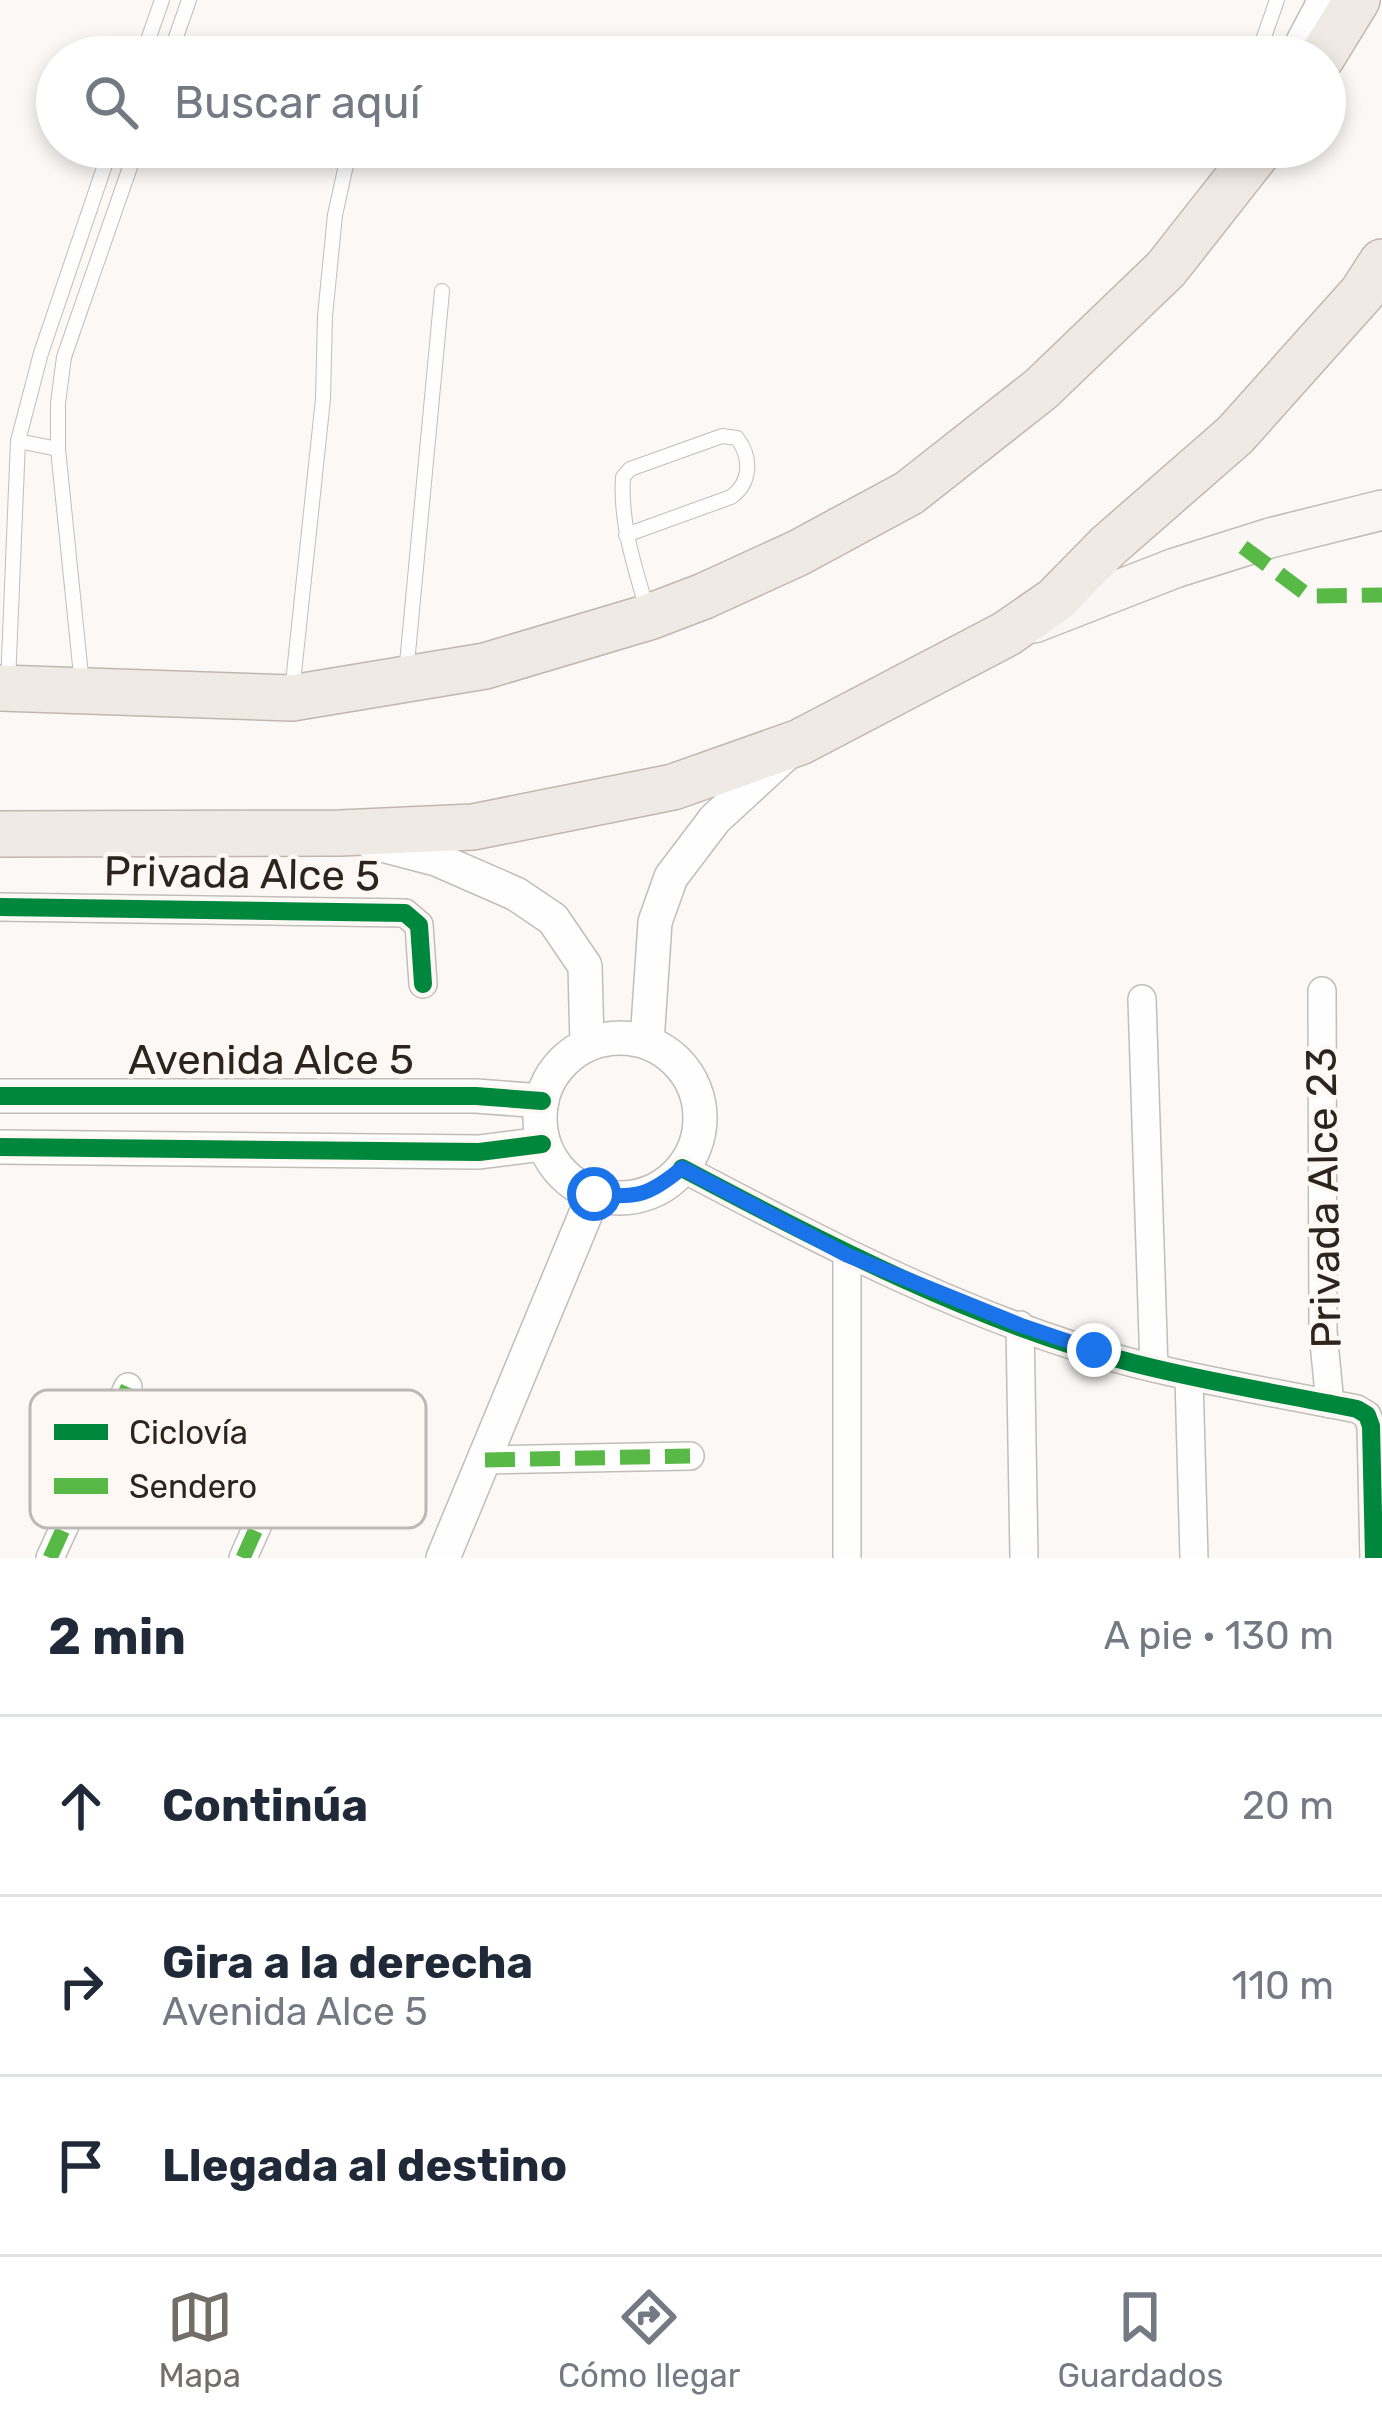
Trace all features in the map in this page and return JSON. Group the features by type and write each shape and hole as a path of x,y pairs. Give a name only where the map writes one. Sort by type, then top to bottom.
{"highway":[{"path":"1335,36 1357,0"},
{"path":"2,688 292,698 485,666 650,617 798,554 909,493 1041,389 1166,269 1245,168"},
{"path":"0,834 340,833 473,827 649,792 800,742 1006,634 1055,600 1108,546 1235,435 1362,293 1382,262"}],"main road":[{"path":"1006,634 1175,568 1382,510"}],"street":[{"path":"1306,36 1325,0"},
{"path":"647,1042 655,922 671,878 716,819 800,742"},
{"path":"340,833 436,859 516,894 553,920 585,966 587,1044"},
{"name":"Privada Alce 5","path":"0,907 406,914 419,925 423,984"},
{"name":"Privada Alce 23","path":"1322,991 1323,1332 1330,1404"},
{"path":"1142,999 1154,1368"},
{"path":"617,1036 647,1042 674,1058 692,1082 700,1111 697,1142 682,1168 657,1189 626,1198 594,1194 572,1182 542,1144 542,1100 566,1058 587,1044 617,1036"},
{"name":"Avenida Alce 5","path":"0,1096 542,1100"},
{"path":"0,1147 479,1152 542,1144"},
{"path":"682,1168 847,1255 1020,1325 1189,1378 1357,1409 1372,1426 1374,1558"},
{"path":"443,1558 594,1194"},
{"path":"847,1255 847,1558"},
{"path":"1020,1325 1024,1558"},
{"path":"1189,1378 1194,1558"},
{"path":"485,1460 690,1456"},
{"path":"50,1558 64,1528"},
{"path":"243,1558 256,1528"}],"lane":[{"path":"149,36 162,0"},
{"path":"176,36 189,0"},
{"path":"1264,36 1277,0"},
{"path":"2,688 18,441 41,353 104,168"},
{"path":"82,690 58,449 64,357 130,168"},
{"path":"292,698 323,399 335,215 345,168"},
{"path":"101,177 124,184"},
{"path":"405,681 442,291"},
{"path":"626,535 743,489 748,476 744,447 737,438 722,436 630,469 623,477 626,535 650,617"},
{"path":"18,441 58,449"}],"marked path":[{"path":"1243,547 1309,596 1382,595"},
{"path":"485,1460 690,1456"},
{"path":"50,1558 64,1528"},
{"path":"243,1558 256,1528"}],"cycle path":[{"path":"0,907 405,913 419,925 423,984"},
{"path":"0,1096 476,1096 542,1101"},
{"path":"0,1147 479,1152 542,1144"},
{"path":"682,1168 846,1252 1016,1326 1161,1370 1357,1409 1367,1415 1371,1426 1374,1558"}],"route":[{"path":"594,1194 626,1198 657,1189 682,1168 847,1255 1094,1350"}]}
